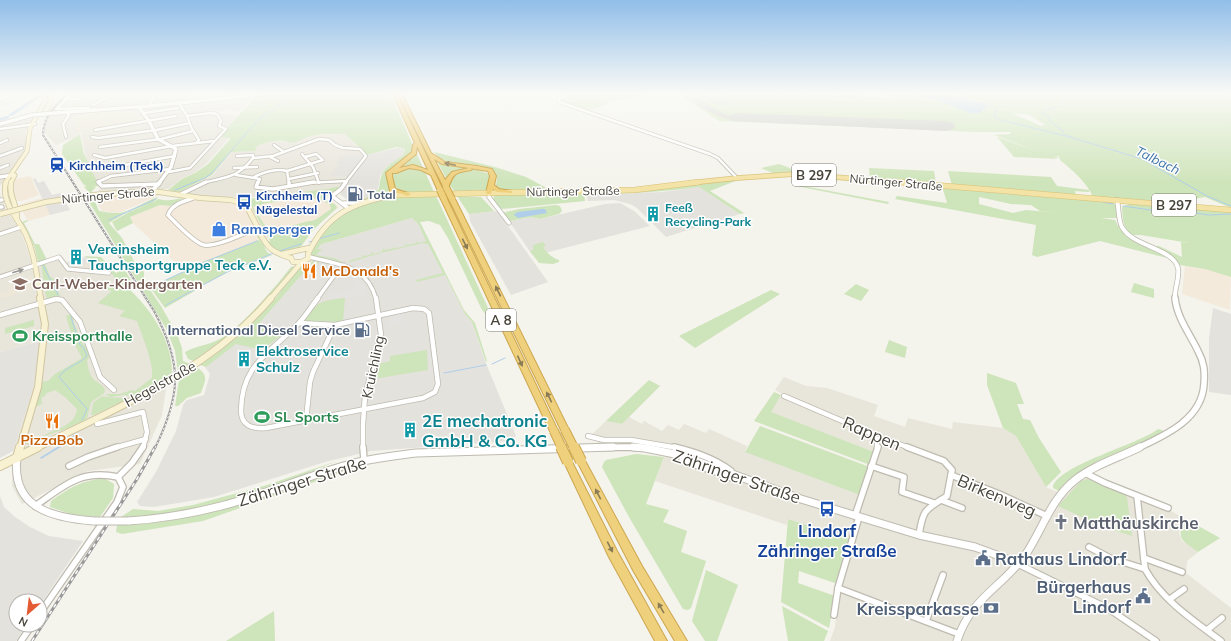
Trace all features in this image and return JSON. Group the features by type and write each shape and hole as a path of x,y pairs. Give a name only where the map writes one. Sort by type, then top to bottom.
{"highway":[{"name":"A 8","path":"409,124 568,462 613,554 661,641"},
{"name":"A 8","path":"415,124 565,430 635,563 681,641"},
{"path":"408,194 394,193 389,174 416,151 415,145 418,143"},
{"path":"429,153 439,160 449,164 487,169 492,172 492,186 489,195"},
{"path":"390,178 397,170 412,166 423,168 433,175"},
{"path":"446,187 449,176 463,170 481,169 493,176"},
{"path":"492,186 496,190 510,192"}],"main road":[{"path":"17,458 33,407 39,379 45,324 36,265 29,242 17,219 18,212 9,198 8,190 12,176 27,151 29,131 33,124"},
{"name":"Nürtinger Straße","path":"408,194 489,195 510,192 634,190 786,174 817,175 1231,210"},
{"name":"Nürtinger Straße","path":"0,214 46,202 92,195 152,190 197,197 226,199 238,202 247,207 258,229 272,251 279,255 293,257"},
{"path":"348,208 394,193"},
{"name":"Hegelstraße","path":"0,466 160,386 204,359 255,317 285,283 296,266 308,253 320,233 334,216 348,208"},
{"path":"279,255 308,253"},
{"path":"296,266 292,261 293,257 308,253"},
{"path":"23,436 30,441 49,442"}],"street":[{"path":"0,128 33,124"},
{"path":"63,124 66,137"},
{"path":"95,130 132,124"},
{"path":"150,124 158,139 158,148"},
{"path":"92,137 98,138 185,124"},
{"path":"190,124 193,131 197,135 199,140 198,142"},
{"path":"159,184 102,186 98,182 111,176 190,168 226,129 219,126 220,124"},
{"path":"622,124 710,154 718,158 737,178"},
{"path":"100,147 158,139 193,131"},
{"path":"152,190 170,170 176,149 158,139"},
{"path":"237,156 253,155 253,158 269,157 325,139 329,140 331,144 345,149 358,149 366,156 342,189 332,196 348,208"},
{"path":"0,143 7,140"},
{"path":"94,155 105,158 158,148 214,141"},
{"path":"274,145 284,152"},
{"path":"0,156 22,148"},
{"path":"290,150 296,153"},
{"path":"302,154 312,164 318,173 319,183"},
{"path":"254,177 266,171 287,171 323,160 316,154 305,157"},
{"path":"108,168 175,156"},
{"path":"269,157 278,162"},
{"path":"181,194 202,183 221,180 236,175 248,167 253,158"},
{"path":"0,168 8,165"},
{"path":"234,168 257,167"},
{"path":"287,171 289,186"},
{"path":"289,179 318,173"},
{"path":"236,175 260,179 256,187 261,189 285,188 289,186 347,181"},
{"path":"0,177 12,176"},
{"path":"489,195 509,224"},
{"path":"190,196 169,210 168,217 201,244 213,245 258,229"},
{"path":"182,202 197,197"},
{"path":"838,588 926,621 958,637 961,627 969,612 982,596 1025,555 1047,516 1069,485 1085,472 1102,463 1159,438 1181,426 1196,411 1203,396 1205,372 1201,355 1175,304 1174,290 1179,274 1176,264 1165,255 1125,231 1121,225 1117,200"},
{"path":"341,202 348,204 360,203"},
{"path":"0,234 22,227"},
{"name":"Kruichling","path":"308,253 320,260 344,265 358,272 370,283 375,294 379,316 380,340 367,386 362,445 364,460"},
{"path":"0,277 59,257 68,269 109,273"},
{"path":"299,323 335,325 413,308 427,309 430,313 438,388 430,396 423,398 258,428 247,426 241,420 244,388 247,378 261,359 299,323 333,277 344,265"},
{"path":"0,315 58,298 62,300 80,322 100,377 114,390"},
{"path":"306,420 312,372 335,325"},
{"name":"Rappen","path":"784,396 868,432 877,438 885,439 944,461 952,470 951,475"},
{"path":"97,424 143,412 146,420 146,439 144,447 137,458 118,477"},
{"path":"588,436 598,440 640,441 682,450 724,465 731,471 732,478 682,460"},
{"path":"834,615 838,588 871,466 878,446 877,438"},
{"path":"69,466 98,453 146,439"},
{"name":"Zähringer Straße","path":"17,458 15,468 18,487 34,506 61,518 94,521 128,521 173,517 214,508 323,471 364,460 416,453 626,447 645,448 680,455 782,493 919,535 975,547 1018,563"},
{"path":"871,466 904,477 902,492 934,503"},
{"path":"1085,472 1105,483 1168,508"},
{"path":"34,506 84,477 99,474 118,477"},
{"name":"Birkenweg","path":"919,535 923,511 927,506 947,496 951,475 999,494 1047,516"},
{"path":"48,601 117,502 123,487 118,477"},
{"path":"1137,496 1145,569 1155,585 1221,641"},
{"name":"Birkenweg","path":"941,500 962,508"},
{"path":"1089,546 1110,558 1145,569"},
{"path":"1144,558 1182,572"},
{"path":"1018,563 1043,577 1109,609 1156,641"},
{"path":"926,621 943,575"},
{"path":"1170,599 1184,590"},
{"path":"1207,630 1222,618"}],"shaded area":[{"path":"0,124 30,124 26,130 26,148 24,154 14,168 8,173 0,186"},
{"path":"46,124 230,124 218,138 230,137 207,163 168,189 96,193 100,189 86,159 81,132 73,138 56,145 45,133 44,128"},
{"path":"75,124 125,124 77,131"},
{"path":"345,133 364,155 336,163 340,163 330,176 348,177 340,188 330,195 228,198 208,197 180,192 213,175 231,152 255,151 256,146 270,141 289,141 293,143 310,136"},
{"path":"397,148 404,149 403,155 386,167 380,176 378,189 367,197 356,201 349,201 340,194 367,155"},
{"path":"364,155 348,177 329,176 339,164 336,163 340,156"},
{"path":"31,176 39,195 22,201 16,201 11,187 15,179"},
{"path":"35,178 38,183 44,181 52,195 60,193 70,210 50,215 33,179"},
{"path":"699,187 740,214 666,237 637,208 630,204 614,200 588,201 586,195 662,192"},
{"path":"0,191 1,198 8,213 20,229 33,266 63,257 66,262 87,256 98,260 125,287 168,376 162,415 140,464 88,471 22,504 12,486 13,451 34,387 40,341 0,352"},
{"path":"148,192 165,193 118,213 102,211 93,196"},
{"path":"327,197 326,200 339,207 322,220 267,238 196,266 190,262 179,266 133,223 130,217 160,205 176,207 191,200 198,199 225,200"},
{"path":"42,198 50,215 28,221 19,205"},
{"path":"620,203 634,211 650,226 533,256 509,221 531,217 540,219 605,204"},
{"path":"494,211 498,212 548,282 511,295 470,221 469,214"},
{"path":"412,218 419,225 465,314 472,322 485,361 516,436 510,441 371,451 325,462 214,497 154,507 140,506 137,502 156,472 176,431 183,405 187,400 204,395 210,374 205,367 257,326 297,280 315,251 322,244"},
{"path":"85,257 95,261 73,267 72,265 68,266 66,263"},
{"path":"1185,266 1205,269 1231,277 1230,310 1182,294"},
{"path":"321,267 333,268 334,270 326,279 312,278"},
{"path":"32,276 34,289 0,299 0,293 9,291 8,283"},
{"path":"360,280 365,287 366,295 326,300 332,293 347,293 356,281"},
{"path":"1213,308 1231,314 1231,395 1209,392 1209,338"},
{"path":"403,313 404,323 389,326 389,316"},
{"path":"41,341 34,387 13,451 0,458 0,352"},
{"path":"784,377 806,386 827,388 878,405 874,416 905,427 908,418 952,429 953,422 1003,428 1016,436 1046,487 1064,495 1083,476 1165,508 1184,518 1179,533 1182,541 1198,552 1187,561 1186,573 1231,608 1231,641 830,641 835,627 840,586 853,540 788,519 787,525 655,481 668,448 627,442 600,444 590,436 606,421 622,424 629,417 642,424 644,421 662,431 668,425 679,430 684,424 706,433 709,429 747,446 745,451 860,495 874,452 770,412 782,394 775,390"},
{"path":"0,496 4,507 15,517 30,527 49,536 83,541 48,593 8,593 8,633 21,633 16,641 0,641"}],"green space":[{"path":"231,124 403,124 434,192 389,192 387,194 356,202 379,189 383,172 389,165 403,155 405,149 397,147 367,155 345,134 322,134 293,143 279,140 257,146 255,151 231,152 212,175 179,192 168,190 182,179 195,173 208,164 231,138 219,137"},
{"path":"787,124 1036,124 1041,126 1045,125 1043,124 1231,124 1231,208 1205,197 1188,200 1185,204 1093,197 1083,181 1060,160 1059,156 1055,156 1059,157 1058,158 1053,157 1058,159 1014,157 997,137 1040,152 994,135 1011,134 1010,132"},
{"path":"80,134 84,154 99,186 91,187 96,187 90,193 84,187 87,186 84,185 62,154 63,145"},
{"path":"434,152 495,167 526,177 550,190 583,188 582,190 537,192 511,191 502,189 496,187 497,176 492,170 477,165 448,162 440,158"},
{"path":"437,161 474,168 457,171 446,178"},
{"path":"779,164 790,168 794,173 775,174 761,168"},
{"path":"869,168 934,171 936,183 870,178"},
{"path":"470,169 489,174 490,178 486,190 455,192 449,184 454,173"},
{"path":"948,171 1051,177 1057,186 1089,190 1089,192 1075,191 1076,195 952,185"},
{"path":"738,180 710,191 744,213 740,214 699,187 586,195 586,192"},
{"path":"792,184 889,202 888,204"},
{"path":"942,186 1113,202 1116,206 1118,218 1101,218 1115,220 1124,233 1138,243 1167,258 1100,241 1037,257 1032,255 1036,225 895,199 897,196 947,203","holes":["979,197 1011,204 1031,205 1040,211 1059,213 1026,210 1013,213 979,204"]},
{"path":"340,187 341,189 334,194 325,196 327,196 325,199 326,201 335,204 337,208 313,230 300,248 286,252 279,251 268,242 270,241 250,204 239,199 291,197 293,193","holes":["309,198 319,199 330,205 331,209 315,220 269,232 253,207 267,203"]},
{"path":"584,192 585,201 502,209 496,206 493,201 494,195"},
{"path":"115,195 94,199 99,211 121,213 158,197 153,203 158,199 168,200 184,198 170,206 160,205 130,217 133,223 117,231 112,222 129,212 150,204 127,212 109,223 122,238 135,263 144,272 144,281 161,306 177,334 182,348 183,361 190,364 178,372 175,351 167,330 86,197"},
{"path":"436,196 495,323 482,310 448,238 440,225 429,221 420,222 464,310 475,323 487,361 486,362 472,322 465,314 445,275 417,282 416,280 443,273 428,244 423,243 380,253 347,263 351,260 363,257 362,255 365,256 372,254 371,251 374,254 383,251 383,248 385,250 395,248 393,245 396,248 406,246 404,242 407,245 417,243 415,239 418,243 426,241 419,225 412,218 322,244 317,249 322,249 316,255 334,258 343,262 339,263 331,261 332,259 311,256 310,253 329,223 343,212 356,206 382,199"},
{"path":"457,196 481,197 494,211 469,214"},
{"path":"1129,204 1231,212 1231,277 1205,269 1180,265 1174,259 1151,246 1159,246 1182,257 1181,242 1189,243 1141,235 1132,235 1126,229 1122,207"},
{"path":"556,205 560,206 562,211 559,214 540,219 531,217 509,221 502,213 519,209"},
{"path":"28,221 24,223 35,244 39,244 47,260 38,262 34,246 22,222"},
{"path":"254,233 259,235 267,252 272,255 228,272 198,286 163,281 195,267 195,265 259,240 262,244"},
{"path":"543,242 546,246 543,247 546,251 552,257 559,260 559,262 553,264 539,263 530,251 533,250 533,245"},
{"path":"84,256 101,257 116,273 120,271 118,266 122,265 135,287 131,291 154,318 169,351 172,375 131,397 125,395 110,397 106,394 120,394 132,390 135,391 152,378 151,364 147,349 137,321 119,316 125,311 98,303 112,291 101,288 109,283 116,285 119,283 104,266"},
{"path":"312,261 319,262 317,265 311,264 257,326 287,330 284,333 263,350 236,344 206,367 200,365 256,320 296,271 303,265 313,262"},
{"path":"45,263 50,277 53,278 60,296 47,299 45,292 48,289 45,290 41,264"},
{"path":"294,266 247,322 196,362 188,359 185,352 220,339 238,326 291,267"},
{"path":"156,283 174,284 198,289 165,308 149,286"},
{"path":"1134,283 1154,289 1154,298 1131,292"},
{"path":"856,284 869,290 861,301 844,294"},
{"path":"771,290 780,294 695,348 679,336"},
{"path":"345,298 343,322 304,321 316,305 326,301"},
{"path":"71,314 83,344 87,347 90,356 87,361 91,375 93,379 105,390 104,393 91,402 87,419 68,428 42,437 68,424 75,415 77,409 65,397 55,390 45,394 46,396 42,397 41,403 45,402 36,406 41,382 48,381 55,374 82,358 75,345 66,316"},
{"path":"34,320 34,326 5,334 5,328"},
{"path":"889,340 907,347 905,358 885,352"},
{"path":"427,350 428,370 374,379 379,364 390,361 390,356"},
{"path":"198,368 205,376 205,382 201,393 187,398 178,406 175,406 179,380"},
{"path":"987,373 1016,383 1024,404 1017,404 1023,419 1030,420 1039,438 1061,472 1046,487 1016,436 1003,428 987,385"},
{"path":"649,380 660,386 622,424 606,421"},
{"path":"774,392 781,395 771,412 874,452 870,465 754,421"},
{"path":"102,396 122,398 126,400 91,415 93,403"},
{"path":"760,426 867,466 869,468 860,495 745,452"},
{"path":"1158,429 1165,433 1108,457 1081,471 1069,480 1059,491 1053,488 1057,480 1067,472 1149,435"},
{"path":"636,454 664,457 646,504 669,510 663,522 687,531 681,552 706,561 691,608 688,610 683,609 629,517 602,467 606,460"},
{"path":"337,461 263,491 217,505 147,518 121,517 133,509 158,511 193,505 267,485"},
{"path":"342,469 343,472 203,521 122,534 116,532 117,525 146,524 203,514"},
{"path":"104,478 114,484 113,498 100,517 74,515 50,507 51,501 70,488 88,481"},
{"path":"1088,479 1125,494 1127,497 1132,536 1099,525 1058,506 1081,481"},
{"path":"1184,518 1220,538 1198,552 1182,539 1181,531"},
{"path":"788,519 850,539 838,584 799,571 798,583 835,596 829,628 781,602"},
{"path":"706,570 738,585 717,641 705,641 692,621"},
{"path":"782,606 828,631 824,641 788,641"},
{"path":"274,611 275,641 226,641"}],"water":[{"path":"545,209 547,213 518,218 514,215 517,212"}],"waterway":[{"path":"175,190 205,178 212,173 255,124"},
{"name":"Talbach","path":"1017,124 1070,137"},
{"path":"1054,124 1064,132"},
{"name":"Talbach","path":"1070,137 1142,159 1207,196 1231,206"},
{"path":"109,220 156,199"},
{"path":"1103,202 1113,204"},
{"path":"1123,206 1157,211 1187,212 1209,215 1231,214"},
{"path":"318,239 339,233"},
{"path":"164,281 202,263 257,241"},
{"path":"309,242 313,241"},
{"path":"279,251 301,244"},
{"path":"166,305 227,272 274,253"},
{"path":"43,265 58,295"},
{"path":"71,317 80,345 84,348 87,356 80,362 65,370 59,377 87,409 82,420"},
{"path":"492,364 505,358"},
{"path":"444,373 486,365"},
{"path":"58,448 67,443 76,433"},
{"path":"41,458 59,447"}],"runway":[{"path":"892,124 947,126"}],"railway":[{"path":"45,124 43,135 154,311 170,347 174,364 174,395 164,429 155,448"},
{"path":"32,641 137,479 155,447"}],"place":[{"name":"Kirchheim (Teck)","path":"57,165"},
{"name":"Total","path":"355,194"},
{"name":"Kirchheim (T) Nägelestal","path":"244,202"},
{"name":"Feeß Recycling-Park","path":"653,214"},
{"name":"Ramsperger","path":"219,229"},
{"name":"Vereinsheim Tauchsportgruppe Teck e.V.","path":"76,257"},
{"name":"McDonald's","path":"309,271"},
{"name":"Carl-Weber-Kindergarten","path":"20,284"},
{"name":"International Diesel Service","path":"362,330"},
{"name":"Kreissporthalle","path":"20,336"},
{"name":"Elektroservice Schulz","path":"244,359"},
{"name":"SL Sports","path":"262,417"},
{"name":"PizzaBob","path":"52,421"},
{"name":"2E mechatronic GmbH & Co. KG","path":"410,430"},
{"name":"Lindorf Zähringer Straße","path":"827,509"},
{"name":"Matthäuskirche","path":"1061,522"},
{"name":"Rathaus Lindorf","path":"983,558"},
{"name":"Bürgerhaus Lindorf","path":"1143,596"},
{"name":"Kreissparkasse","path":"991,608"}]}
